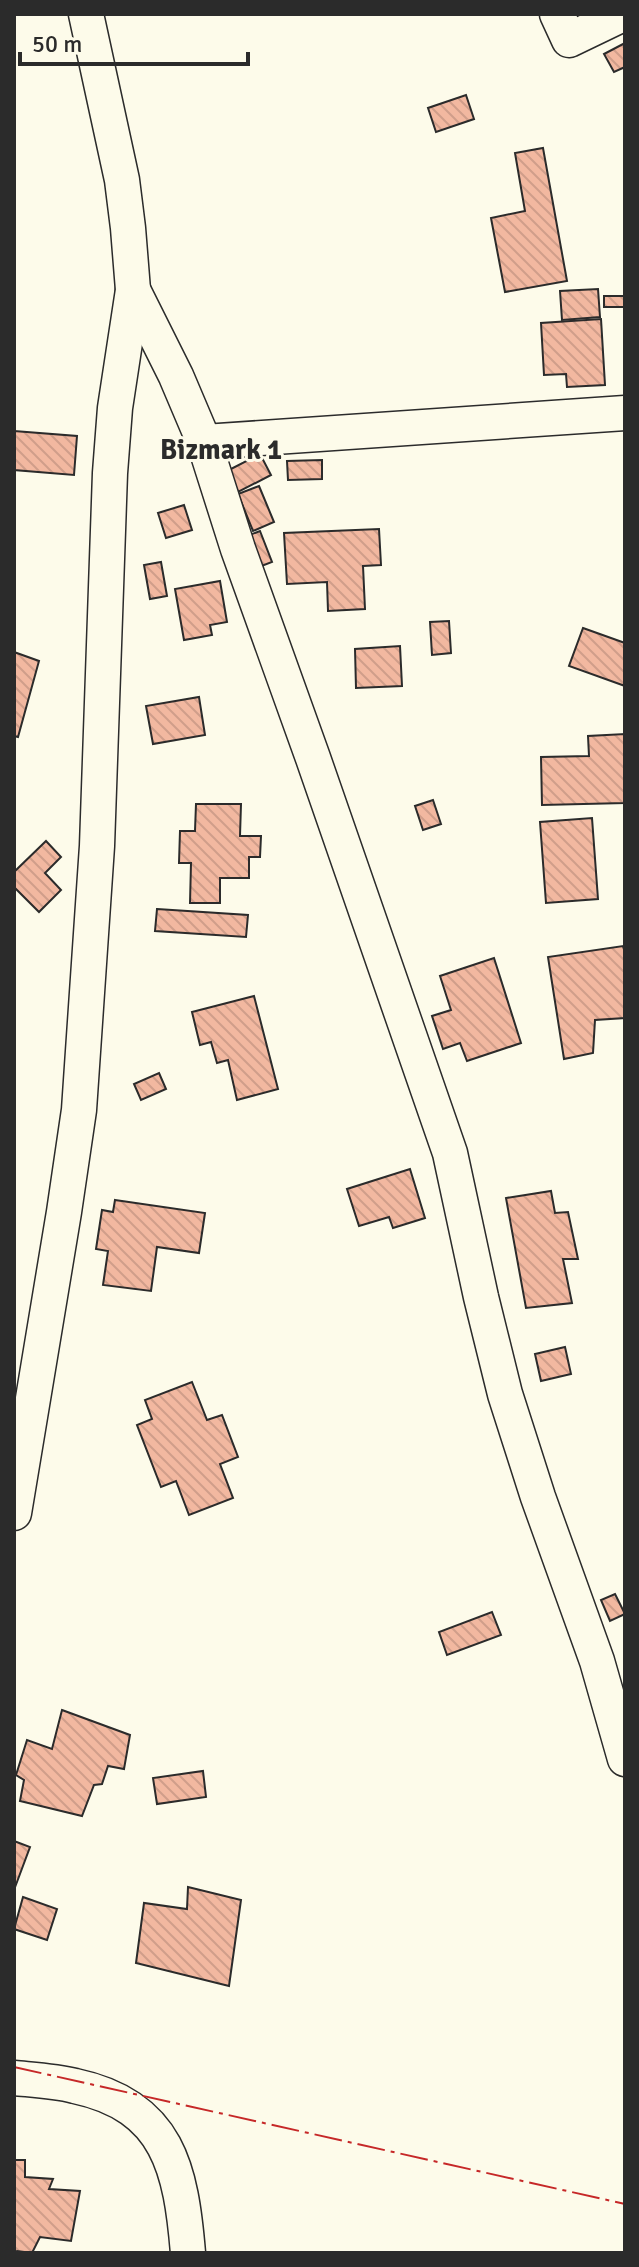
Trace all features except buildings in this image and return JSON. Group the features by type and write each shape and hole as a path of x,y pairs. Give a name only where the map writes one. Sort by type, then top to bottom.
{"street":[{"path":"14,1513 79,1110 97,846 110,473 116,395 133,290 122,180 86,14"},
{"path":"557,14 569,40 623,14"},
{"path":"133,290 176,376 204,442 242,562 450,1153 505,1394 538,1497 611,1662 625,1759"},
{"path":"204,442 625,413"},
{"path":"14,2078 76,2086 108,2096 138,2113 160,2136 176,2172 185,2214 188,2253"}],"power":[{"path":"14,2067 625,2204"}],"district":[{"name":"Bizmark 1","path":"221,449"}]}
